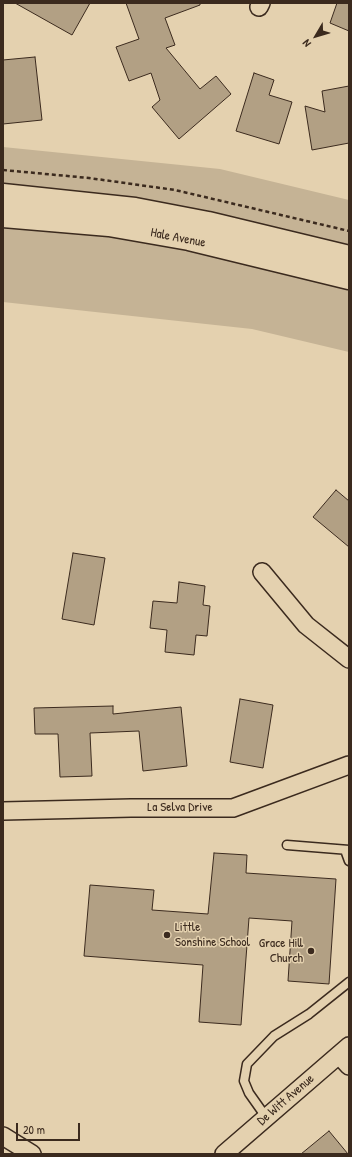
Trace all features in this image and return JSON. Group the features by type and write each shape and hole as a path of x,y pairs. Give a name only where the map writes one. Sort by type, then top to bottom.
{"main road":[{"name":"Hale Avenue","path":"3,195 142,211 208,223 349,257"},
{"name":"Hale Avenue","path":"3,216 109,225 189,239 349,278"}],"street":[{"path":"262,572 306,625 349,659"},
{"name":"La Selva Drive","path":"3,811 131,808 233,808 349,766"},
{"name":"De Witt Avenue","path":"224,1154 266,1117 346,1056"},
{"path":"3,1136 32,1154"}],"lane":[{"path":"287,845 347,850 349,861"},
{"path":"266,1117 249,1093 244,1080 247,1064 274,1036 309,1014 349,982"}],"shaded area":[{"path":"3,147 220,169 349,200 349,352 252,329 3,302"}],"building":[{"path":"15,3 90,3 72,35"},
{"path":"126,3 200,3 200,5 165,18 175,45 166,48 200,89 216,76 231,94 179,139 152,107 160,100 151,73 129,81 116,47 139,39"},
{"path":"337,3 349,3 349,31 330,23"},
{"path":"35,57 42,120 3,124 3,60"},
{"path":"254,73 274,80 269,95 292,102 279,144 236,131"},
{"path":"349,86 349,143 312,150 305,106 325,112 322,91"},
{"path":"336,490 349,501 349,547 313,517"},
{"path":"73,553 105,558 94,625 62,619"},
{"path":"179,582 205,586 203,605 210,606 207,636 196,635 194,655 165,652 167,630 150,628 153,601 177,603"},
{"path":"240,699 273,705 263,768 230,762"},
{"path":"113,706 113,714 181,707 187,766 143,771 139,731 90,733 92,776 60,777 58,734 35,734 34,708"},
{"name":"Little Sonshine School","path":"214,853 247,855 246,873 336,879 329,984 288,981 292,921 249,918 241,1025 199,1022 203,965 84,956 90,885 154,890 152,910 208,914"},
{"path":"329,1131 348,1154 301,1154"}],"place":[{"name":"Little Sonshine School","path":"167,935"},
{"name":"Grace Hill Church","path":"311,951"}]}
